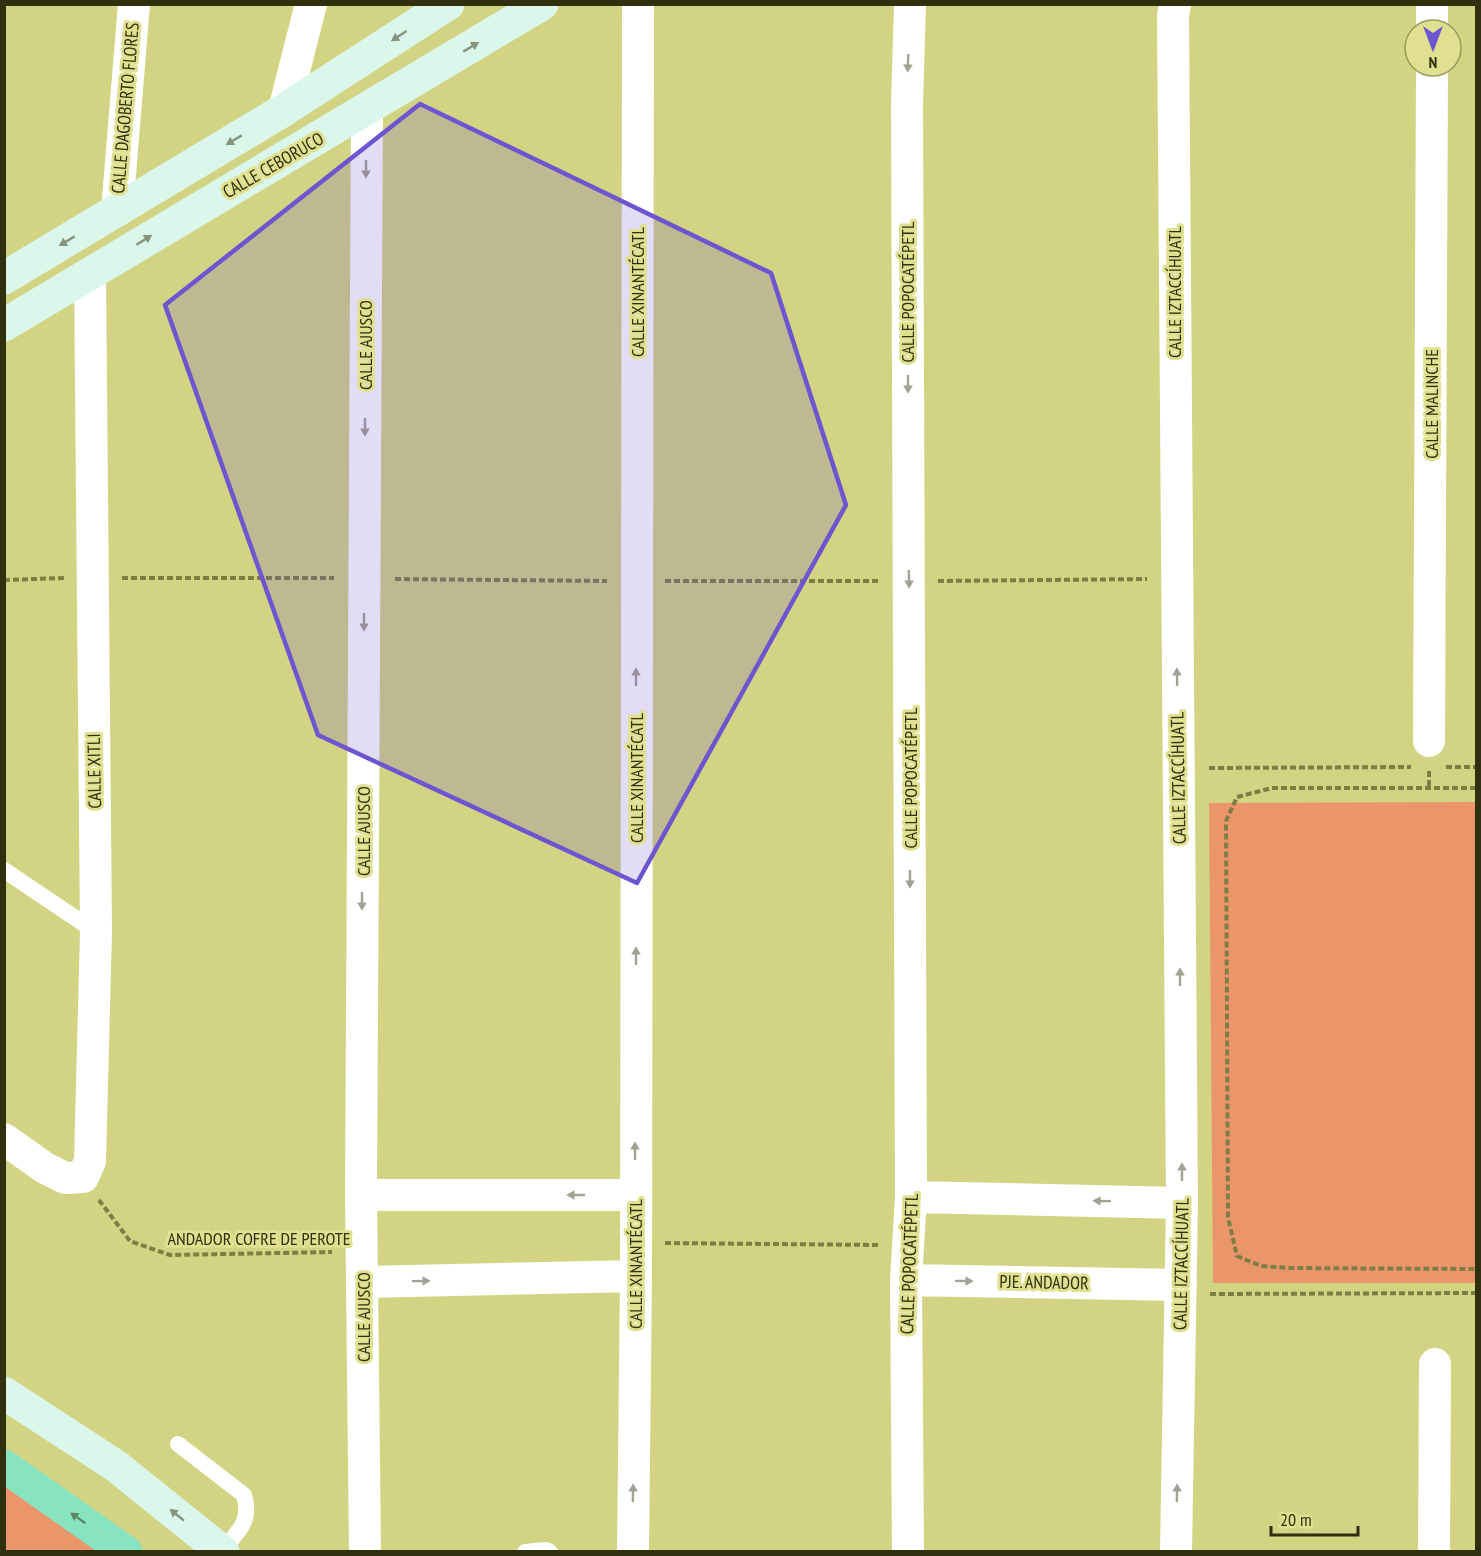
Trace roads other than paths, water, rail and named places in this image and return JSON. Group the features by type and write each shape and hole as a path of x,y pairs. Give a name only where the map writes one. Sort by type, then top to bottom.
{"highway":[{"path":"4,1467 126,1551"}],"main road":[{"path":"4,278 284,110 448,4"},
{"name":"CALLE CEBORUCO","path":"4,325 542,4"},
{"path":"4,1393 116,1466 222,1551"}],"street":[{"name":"CALLE DAGOBERTO FLORES","path":"117,210 134,4"},
{"path":"284,110 311,4"},
{"name":"CALLE XINANTÉCATL","path":"633,1551 636,1276 634,1243 638,4"},
{"name":"CALLE POPOCATÉPETL","path":"908,1551 906,1280 911,1197 907,104 910,4"},
{"name":"CALLE IZTACCÍHUATL","path":"1175,4 1173,16 1176,578 1182,1203 1176,1551"},
{"name":"CALLE MALINCHE","path":"1429,758 1432,78"},
{"name":"CALLE AJUSCO","path":"365,1551 361,1195 367,110"},
{"name":"CALLE XITLI","path":"4,1139 45,1168 65,1178 83,1177 90,1161 96,932 90,275"},
{"path":"361,1195 635,1195"},
{"path":"911,1197 1182,1203"},
{"path":"363,1282 636,1276"},
{"name":"PJE. ANDADOR","path":"906,1280 1181,1289"},
{"path":"1434,1551 1435,1364"}],"lane":[{"path":"4,870 96,932"},
{"path":"178,1444 243,1495 247,1518 222,1551"},
{"path":"525,1551 550,1551"}]}
